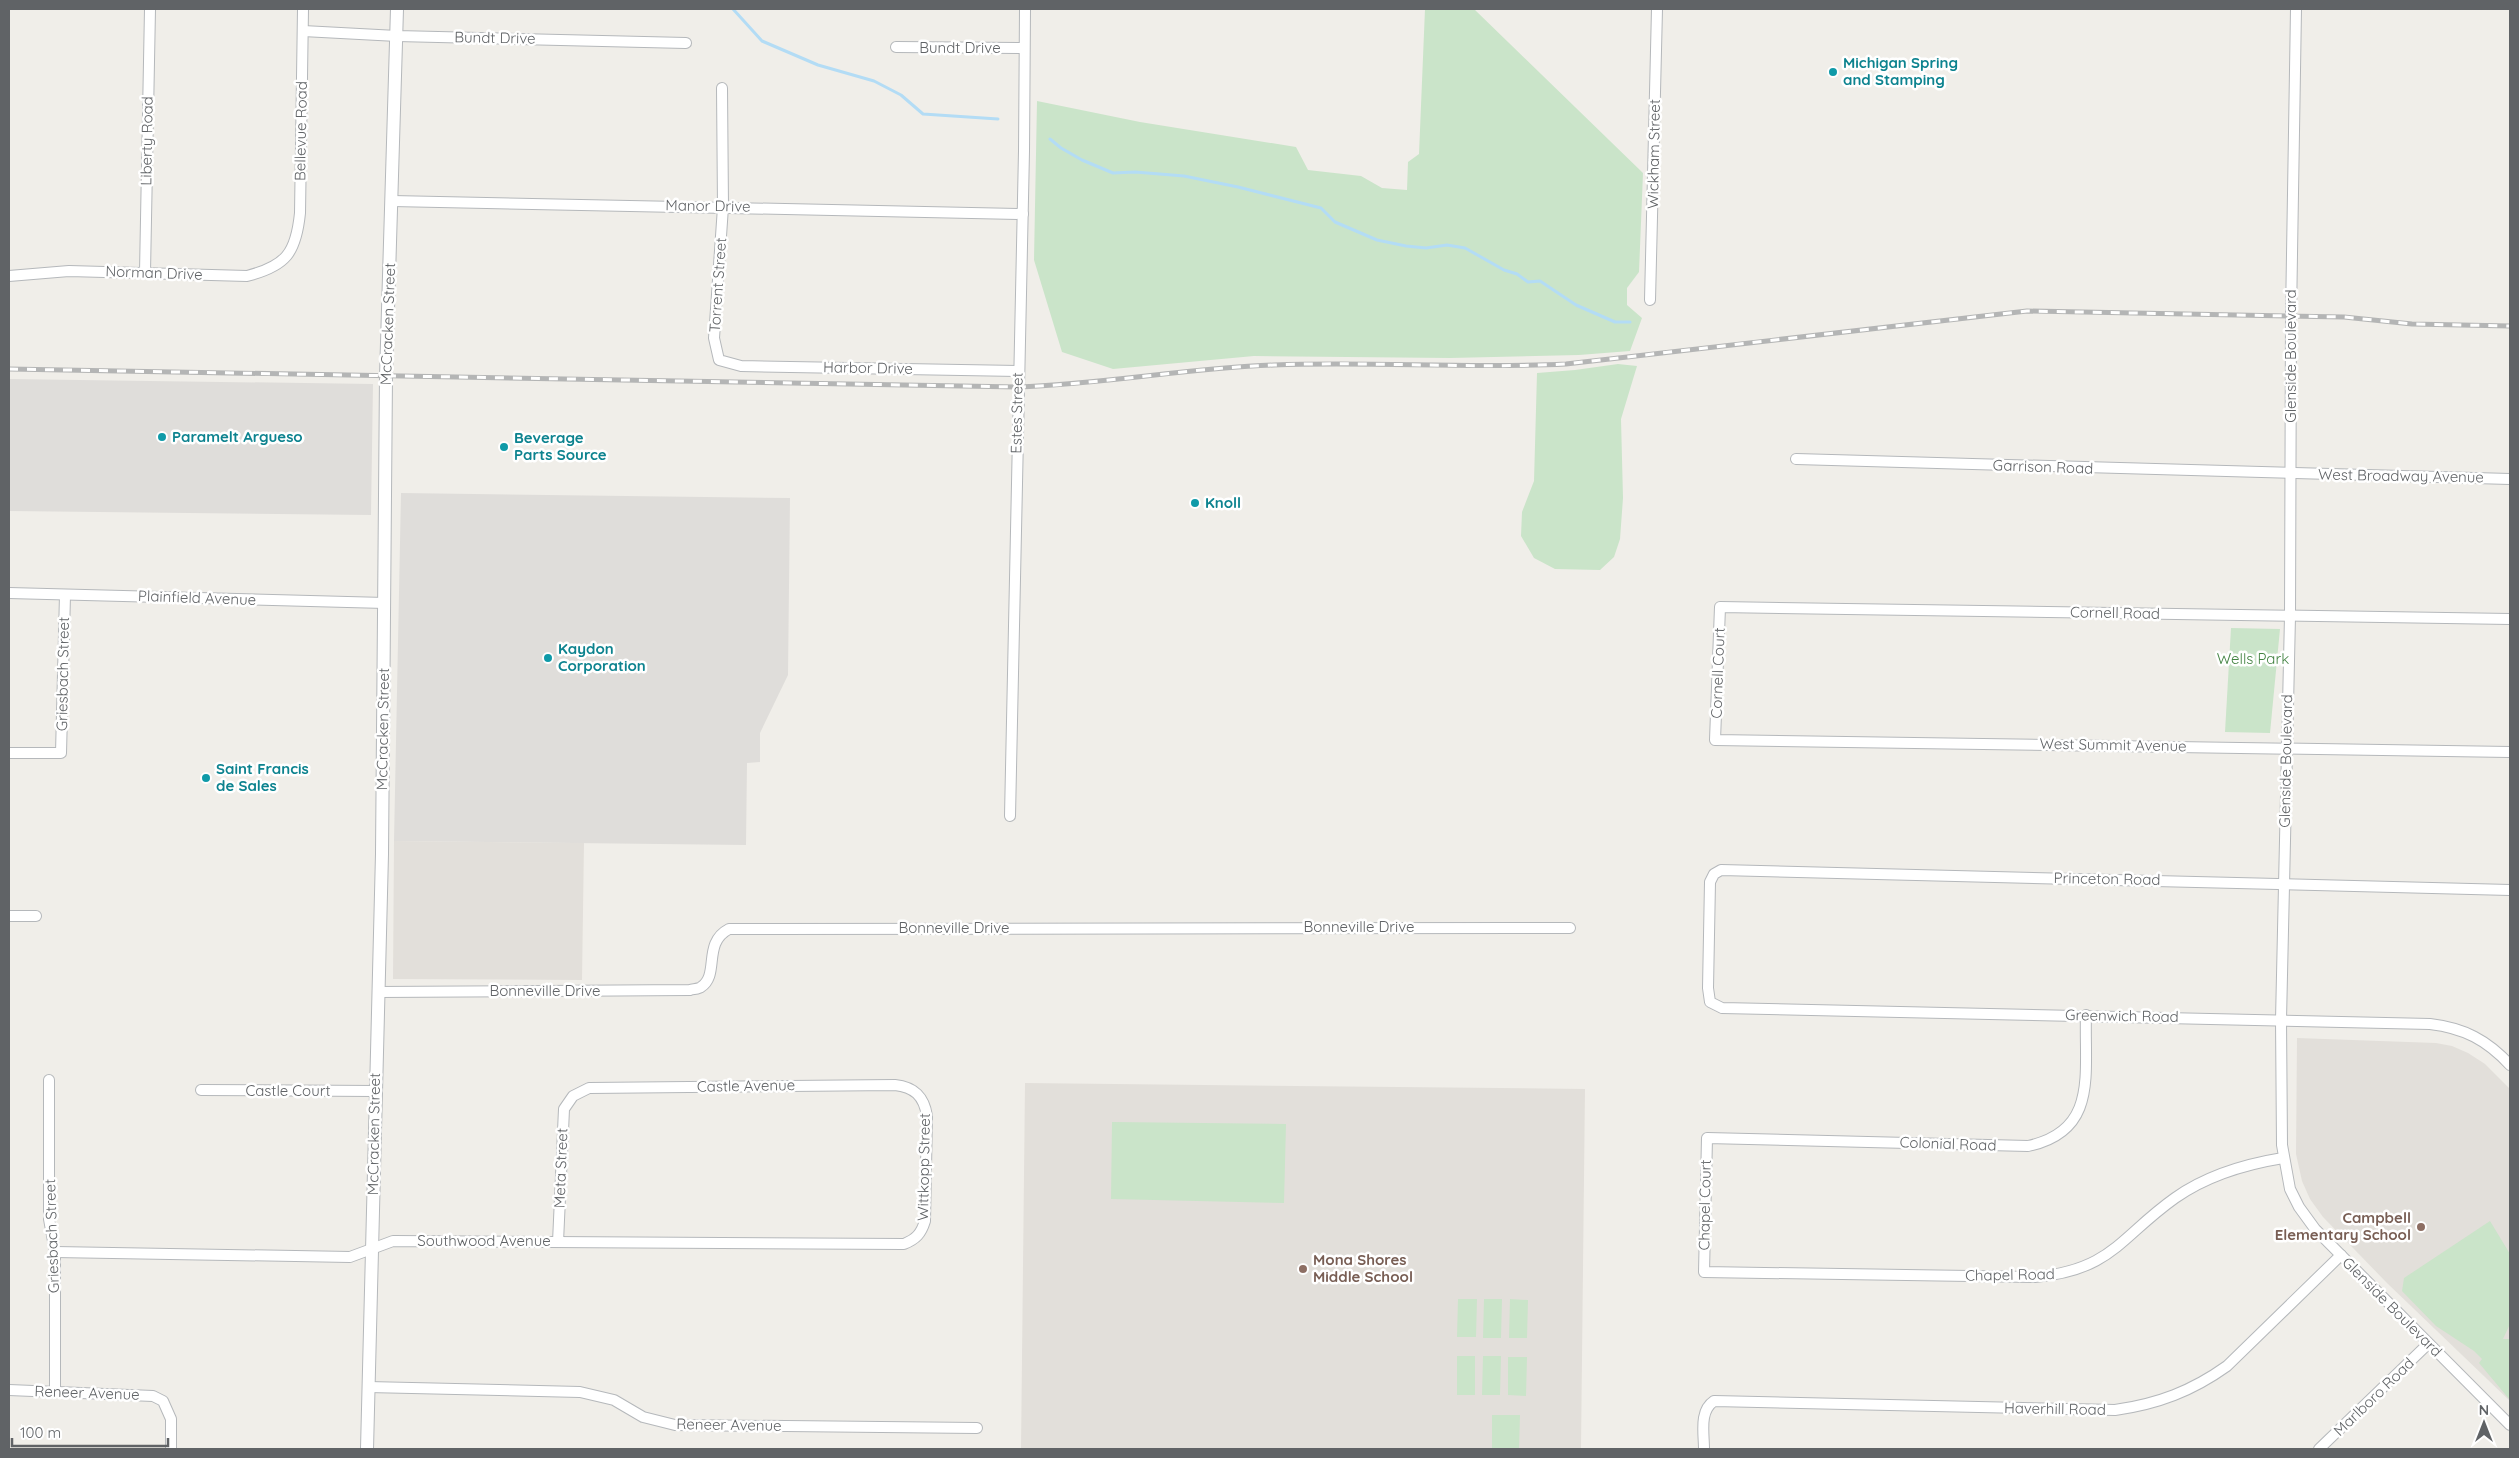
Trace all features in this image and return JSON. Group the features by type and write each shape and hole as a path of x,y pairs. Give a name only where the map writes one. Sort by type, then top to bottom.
{"street":[{"name":"Liberty Road","path":"145,272 150,9"},
{"name":"Bellevue Road","path":"291,251 298,233 300,213 303,9"},
{"name":"McCracken Street","path":"367,1449 385,603 386,376 397,9"},
{"name":"Estes Street","path":"1010,816 1018,371 1023,214 1025,9"},
{"name":"Wickham Street","path":"1650,300 1657,9"},
{"name":"Glenside Boulevard","path":"2296,9 2291,316 2290,616 2281,1020 2283,1158 2290,1189 2299,1207 2315,1229 2510,1425"},
{"name":"Bundt Drive","path":"303,31 397,36 686,42"},
{"name":"Bundt Drive","path":"896,47 1024,48"},
{"name":"Torrent Street","path":"719,360 714,338 723,207 722,88"},
{"name":"Manor Drive","path":"392,201 1023,214"},
{"name":"Norman Drive","path":"9,276 59,271 247,276 269,270 283,262 291,251"},
{"name":"Harbor Drive","path":"719,360 741,366 1018,371"},
{"name":"Garrison Road","path":"1796,459 2291,474"},
{"name":"West Broadway Avenue","path":"2291,474 2510,479"},
{"name":"Plainfield Avenue","path":"9,593 385,603"},
{"name":"Griesbach Street","path":"9,753 61,753 64,594"},
{"name":"Cornell Road","path":"1720,606 2510,620"},
{"name":"Cornell Court","path":"1715,740 1720,606"},
{"name":"West Summit Avenue","path":"1715,740 2510,752"},
{"name":"Princeton Road","path":"1722,1008 1714,1005 1708,996 1710,882 1717,872 1728,870 2510,890"},
{"path":"9,916 36,916"},
{"name":"Bonneville Drive","path":"378,992 690,990 701,987 707,980 714,943 720,934 729,929 1570,928"},
{"name":"Greenwich Road","path":"1722,1008 2086,1015 2449,1026 2482,1040 2510,1065"},
{"name":"Colonial Road","path":"1707,1138 2028,1146 2042,1143 2067,1129 2080,1108 2084,1095 2086,1015"},
{"name":"Griesbach Street","path":"50,1080 49,1219 54,1252 55,1391"},
{"name":"Castle Avenue","path":"572,1096 589,1088 895,1085 910,1088 919,1094"},
{"name":"Castle Court","path":"201,1090 375,1091"},
{"name":"Wittkopp Street","path":"915,1240 922,1231 925,1221 926,1116 924,1102 919,1094"},
{"name":"Meta Street","path":"558,1242 564,1109 572,1096"},
{"name":"Chapel Court","path":"1704,1272 1707,1138"},
{"name":"Chapel Road","path":"1704,1272 2035,1277 2060,1275 2080,1270 2102,1259 2176,1197 2205,1181 2232,1170 2283,1158"},
{"name":"Southwood Avenue","path":"54,1252 350,1256 393,1241 904,1244 915,1240"},
{"name":"Haverhill Road","path":"1704,1449 1704,1412 1708,1405 1714,1401 2115,1410 2153,1403 2188,1391 2228,1366 2341,1255"},
{"name":"Marlboro Road","path":"2319,1449 2428,1344"},
{"name":"Reneer Avenue","path":"368,1387 580,1392 602,1396 643,1417 675,1425 976,1428"},
{"name":"Reneer Avenue","path":"9,1390 153,1396 163,1401 171,1419 171,1449"}],"shaded area":[{"path":"9,379 373,384 371,515 9,511"},
{"path":"401,493 790,498 788,675 760,733 760,762 747,763 746,845 394,841"},
{"path":"394,841 584,843 582,980 393,979"},
{"name":"Campbell Elementary School","path":"2297,1038 2436,1043 2452,1046 2468,1053 2485,1064 2510,1089 2510,1401 2387,1283 2323,1217 2310,1199 2302,1181 2296,1154"},
{"name":"Mona Shores Middle School","path":"1025,1083 1585,1089 1581,1449 1021,1449"}],"green space":[{"path":"1425,9 1474,9 1643,173 1639,272 1627,288 1627,305 1642,318 1630,351 1579,355 1450,358 1254,356 1113,369 1062,352 1034,260 1037,101 1140,122 1296,147 1308,170 1361,176 1382,188 1407,190 1408,162 1419,154"},
{"path":"1618,364 1637,366 1621,419 1623,498 1620,539 1614,557 1600,570 1555,569 1534,558 1521,536 1522,512 1534,481 1537,373"},
{"name":"Wells Park","path":"2231,628 2280,629 2270,733 2225,732"},
{"path":"1112,1122 1286,1124 1284,1203 1111,1199"},
{"path":"2490,1221 2510,1254 2510,1324 2503,1339 2510,1339 2510,1400 2479,1363 2482,1359 2474,1351 2436,1326 2402,1291 2404,1278"},
{"path":"1458,1299 1477,1299 1476,1337 1457,1337"},
{"path":"1484,1299 1502,1299 1501,1338 1483,1338"},
{"path":"1510,1299 1528,1300 1527,1338 1509,1338"},
{"path":"1457,1356 1475,1356 1475,1395 1457,1395"},
{"path":"1483,1356 1501,1356 1500,1395 1482,1395"},
{"path":"1508,1357 1527,1357 1526,1396 1508,1395"},
{"path":"1492,1415 1520,1415 1519,1449 1492,1449"}],"waterway":[{"path":"733,9 762,41 818,65 874,81 901,95 923,114 998,119"},
{"path":"1050,139 1082,160 1113,173 1135,172 1184,176 1238,187 1321,208 1335,222 1377,240 1426,248 1447,245 1465,248 1504,270 1517,274 1528,282 1540,281 1576,305 1615,322 1630,322"}],"railway":[{"path":"9,369 1018,387 1274,365 1493,366 1566,364 2027,311 2344,317 2412,324 2510,326"}],"place":[{"name":"Michigan Spring and Stamping","path":"1833,72"},
{"name":"Paramelt Argueso","path":"162,437"},
{"name":"Beverage Parts Source","path":"504,447"},
{"name":"Knoll","path":"1195,503"},
{"name":"Kaydon Corporation","path":"548,658"},
{"name":"Saint Francis de Sales","path":"206,778"},
{"name":"Campbell Elementary School","path":"2421,1227"},
{"name":"Mona Shores Middle School","path":"1303,1269"}]}
